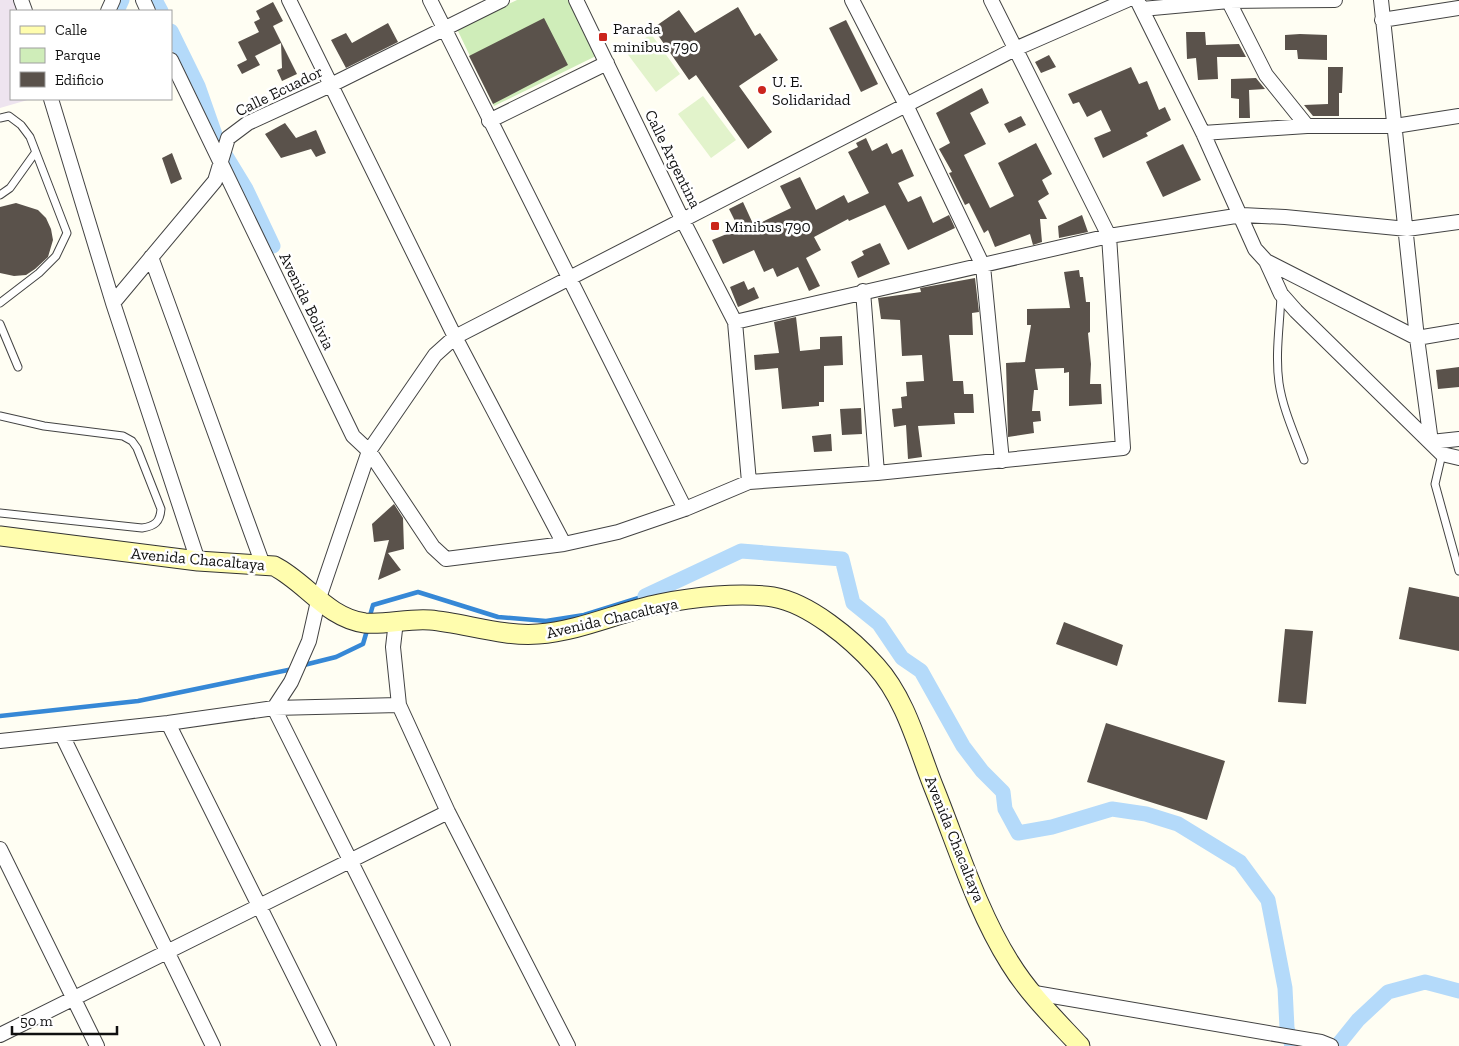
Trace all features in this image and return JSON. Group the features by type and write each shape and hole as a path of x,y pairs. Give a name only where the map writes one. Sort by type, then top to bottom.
{"street":[{"path":"289,0 455,337 564,544 618,532 685,509 749,482 877,473 1123,448 1108,236 991,0"},
{"path":"430,0 685,509"},
{"name":"Calle Ecuador","path":"113,303 215,181 228,138 248,124 502,0"},
{"name":"Calle Argentina","path":"576,0 682,219 735,322 749,482"},
{"path":"852,0 906,105 983,266 1002,461"},
{"path":"274,708 291,682 309,641 318,601 369,450 435,355 455,337 1015,49 1127,0"},
{"path":"1335,0 1228,0 1140,4 1242,215 1255,249 1266,262 1281,294 1442,454 1459,458"},
{"path":"1228,0 1266,75 1307,126"},
{"path":"1381,0 1417,338 1431,442"},
{"path":"1382,20 1459,8"},
{"name":"Avenida Bolivia","path":"172,62 353,436 369,450 433,547 446,559 564,544"},
{"path":"489,121 607,63"},
{"path":"51,100 113,303 198,562"},
{"path":"1203,132 1307,126 1394,126 1459,116"},
{"path":"735,322 1108,236 1242,215 1284,217 1407,230 1459,222"},
{"path":"151,257 263,565"},
{"path":"1266,262 1417,338 1459,331"},
{"path":"863,291 877,473"},
{"path":"1431,442 1459,439"},
{"name":"Avenida Chacaltaya","path":"0,536 198,562 263,565 283,571 318,601 338,613 364,623 429,620 537,635 599,621 660,604 704,599 744,596 775,598 806,609 847,638 877,667 899,702 986,917 1008,961 1029,992 1080,1046"},
{"path":"396,621 393,647 399,705 448,812 568,1046"},
{"path":"0,741 168,723 274,708 399,705"},
{"path":"274,708 444,1046"},
{"path":"168,723 329,1046"},
{"path":"62,734 213,1046"},
{"path":"0,1035 260,905 353,862 448,812"},
{"path":"0,849 97,1046"},
{"path":"1029,992 1321,1042 1331,1046"}],"lane":[{"path":"0,118 9,116 21,124 30,137 60,210 67,233 56,256 39,273 0,303"},
{"path":"0,195 10,188 35,153"},
{"path":"1281,294 1279,385 1286,411 1304,460"},
{"path":"0,324 18,367"},
{"name":"Avenida Chacaltaya","path":"0,416 44,426 104,432 123,436 132,441 137,448 161,509 160,518 153,526 142,528 0,513"},
{"path":"1442,454 1435,484 1459,571"}],"shaded area":[{"path":"0,0 14,0 18,10 10,10 10,100 28,100 0,108"}],"green space":[{"path":"517,0 568,0 596,56 494,106 457,29"},
{"path":"651,34 680,74 656,92 626,52"},
{"path":"703,96 736,140 711,158 678,114"}],"building":[{"path":"273,2 283,21 273,26 297,74 282,81 277,70 282,68 281,43 255,56 260,65 242,74 237,65 247,60 238,42 259,32 254,22 260,19 256,11"},
{"path":"738,7 755,36 760,33 778,60 739,86 772,132 748,149 696,75 689,80 653,28 679,10 695,33"},
{"path":"544,18 568,65 493,104 469,56"},
{"path":"846,20 878,84 861,92 829,28"},
{"path":"388,23 398,42 346,68 331,40 346,33 352,43"},
{"path":"1186,32 1205,32 1206,45 1239,44 1246,57 1217,57 1218,79 1198,80 1196,58 1187,59"},
{"path":"1285,35 1327,35 1327,60 1298,59 1297,50 1285,50"},
{"path":"1049,55 1056,67 1041,73 1035,62"},
{"path":"1131,67 1139,84 1147,81 1159,110 1165,107 1171,120 1146,133 1148,136 1103,158 1094,138 1111,131 1101,110 1087,117 1079,102 1073,104 1068,94"},
{"path":"1328,67 1343,67 1342,93 1339,93 1339,116 1313,116 1304,105 1328,104"},
{"path":"1256,78 1265,89 1249,90 1250,118 1239,118 1239,99 1231,98 1231,79"},
{"path":"982,88 989,103 970,113 986,144 964,155 990,208 1014,196 998,163 1036,143 1052,174 1042,180 1049,194 1038,201 1047,219 1040,219 1042,242 1033,245 1030,234 995,247 988,230 984,233 969,203 965,205 949,173 952,172 939,149 950,143 936,113"},
{"path":"1021,116 1026,125 1009,133 1004,124"},
{"path":"285,123 296,138 316,130 326,153 316,157 311,149 281,158 265,134"},
{"path":"866,138 872,151 887,143 892,154 902,149 914,176 898,183 908,202 921,196 933,223 949,215 955,228 908,250 885,205 849,221 848,219 814,237 821,250 806,258 820,286 809,291 798,267 777,277 773,268 764,272 754,250 723,264 712,240 739,229 729,209 743,202 754,226 791,208 780,186 800,177 816,210 844,195 848,203 869,193 848,152 858,147 856,143"},
{"path":"1183,144 1201,180 1163,197 1146,162"},
{"path":"172,153 182,179 171,184 162,158"},
{"path":"16,203 38,210 46,218 53,240 48,257 35,269 26,275 14,276 0,273 0,207"},
{"path":"1082,215 1088,232 1059,238 1058,226"},
{"path":"880,243 890,264 858,278 851,262 864,255 862,251"},
{"path":"1079,270 1080,277 1083,277 1086,302 1090,302 1090,332 1088,333 1091,364 1090,384 1101,384 1102,404 1069,406 1069,372 1064,373 1064,368 1035,369 1038,390 1034,390 1032,411 1040,411 1041,421 1033,422 1034,433 1008,437 1006,363 1025,362 1031,325 1027,325 1027,309 1070,308 1064,272"},
{"path":"975,278 979,312 972,313 973,335 949,335 953,381 963,381 964,394 973,394 974,413 954,413 955,424 918,426 922,457 908,459 906,425 894,427 892,409 902,408 901,397 907,396 906,382 924,381 922,355 902,356 900,320 881,319 878,298 921,292 920,288"},
{"path":"744,281 748,290 754,287 759,298 738,307 730,287"},
{"path":"796,317 800,351 820,349 820,337 842,336 843,365 824,366 824,402 819,402 819,406 782,409 778,368 755,370 754,355 779,353 774,322"},
{"path":"1459,367 1459,387 1438,389 1436,370"},
{"path":"861,408 862,434 842,435 840,409"},
{"path":"831,434 832,451 814,452 812,436"},
{"path":"394,504 403,518 404,549 388,553 401,570 378,580 389,540 374,542 372,524"},
{"path":"1409,587 1459,597 1459,651 1399,639"},
{"path":"1064,622 1123,645 1117,666 1056,644"},
{"path":"1285,629 1313,631 1306,704 1278,702"},
{"path":"1106,723 1225,761 1207,820 1087,782"}],"waterway":[{"path":"117,10 122,0"},
{"path":"155,0 160,10"},
{"path":"172,33 198,86 218,143 246,189 273,246"},
{"path":"645,596 741,551 842,559 853,603 879,624 902,658 921,671 963,746 982,771 1003,792 1005,809 1018,833 1052,827 1112,809 1146,814 1178,824 1240,862 1268,900 1285,988 1287,1028 1292,1046"},
{"path":"369,619 373,605 418,592 498,617 546,621 584,615 645,596"},
{"path":"300,666 336,657 363,644 368,627"},
{"path":"0,716 138,701 293,669"},
{"path":"1337,1046 1358,1020 1388,992 1425,982 1459,991"}],"place":[{"name":"Parada minibus 790","path":"603,37"},
{"name":"U. E. Solidaridad","path":"762,90"},
{"name":"Minibus 790","path":"715,226"}]}
